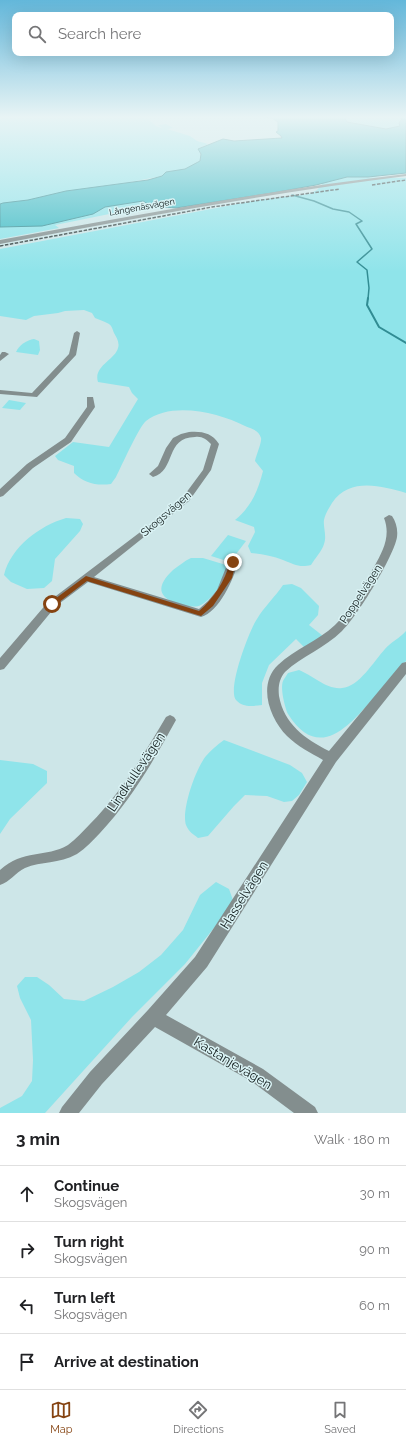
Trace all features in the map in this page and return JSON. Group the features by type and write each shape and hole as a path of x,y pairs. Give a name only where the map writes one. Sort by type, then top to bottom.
{"street":[{"name":"Långenäsvägen","path":"0,242 143,214 331,184 406,175"},
{"path":"0,392 34,395 72,355 77,333"},
{"path":"0,494 30,466 68,440 91,407 90,399"},
{"name":"Skogsvägen","path":"0,666 52,604 146,532 186,499 207,470 215,444 210,438 204,435 189,434 178,437 174,440 161,468 153,474"},
{"name":"Poppelvägen","path":"331,758 314,749 288,729 276,704 273,690 274,680 278,672 287,663 327,639 344,623 384,557 392,540 392,525 389,518"},
{"path":"86,578 201,613 210,605 230,577 233,562"},
{"name":"Hasselvägen","path":"68,1113 96,1078 154,1016 201,962 331,758 406,666"},
{"name":"Lindkullevägen","path":"0,880 17,864 71,850 82,842 116,806 148,758 170,720"},
{"name":"Kastanjevägen","path":"154,1016 166,1025 257,1075 309,1113"}],"shaded area":[{"path":"0,168 186,168 176,172 164,174 162,176 115,185 66,191 28,200 0,204"},
{"path":"406,168 406,173 368,177 347,177 316,185 272,193 176,208 154,206 143,201 105,207 93,214 42,226 0,227 0,204 3,203 28,200 66,191 148,180 162,176 166,172 185,169"},
{"path":"339,178 406,178 406,493 376,486 366,486 348,489 339,495 327,511 324,523 325,538 322,549 311,565 300,566 271,556 251,553 248,546 255,532 254,527 235,520 250,504 259,485 263,471 255,461 261,443 261,438 259,433 253,429 222,417 196,411 182,410 157,415 143,424 111,484 100,485 86,481 74,473 74,466 58,460 55,456 73,442 109,447 138,399 129,387 98,382 97,376 101,367 116,352 118,348 118,340 111,326 106,322 95,318 92,313 84,310 65,311 34,316 26,320 0,316 0,249 259,200 309,194 317,190 324,182"},
{"path":"143,201 146,204 124,211 55,225 59,228 0,239 0,227 42,226 92,214 105,207"},
{"path":"34,339 39,341 40,350 38,355 16,352 24,343"},
{"path":"9,400 26,403 20,410 2,408"},
{"path":"66,518 80,519 83,524 80,531 55,559 52,581 44,588 27,589 11,582 4,575 13,555 36,532 46,526"},
{"path":"228,535 246,541 230,562 211,556"},
{"path":"191,558 203,558 226,565 225,575 219,587 208,600 201,605 196,606 185,605 172,601 163,595 162,591 162,586 167,576"},
{"path":"292,584 301,588 319,606 318,615 309,625 323,636 305,648 296,639 269,665 262,683 262,705 248,706 239,703 234,694 234,684 244,647 253,625 283,585"},
{"path":"406,631 406,661 353,721 332,735 321,738 310,736 299,728 288,714 283,698 282,684 288,673 299,670 325,685 336,688 348,687 366,673 387,647"},
{"path":"224,740 290,765 302,773 307,782 299,795 292,801 284,802 267,796 245,795 208,836 198,838 186,825 185,818 187,800 190,789 202,762 210,752"},
{"path":"0,760 33,764 47,771 47,783 10,819 0,834"},
{"path":"216,882 229,889 234,903 185,964 132,1017 45,1113 0,1113 0,1108 22,1096 32,1081 33,1060 31,1020 20,998 17,986 25,977 37,977 49,985 64,999 84,1001 113,987 139,972 161,955 183,930 200,895"}],"waterway":[{"path":"292,195 314,201 333,209 349,212 362,221 356,224 372,249 357,262 367,270 369,288 368,299"},
{"path":"368,298 367,305 379,327 406,343"}],"railway":[{"path":"372,185 406,180"},
{"path":"0,246 212,207 340,189"}],"route":[{"path":"52,604 86,578 201,613 210,605 230,577 233,562"}]}
